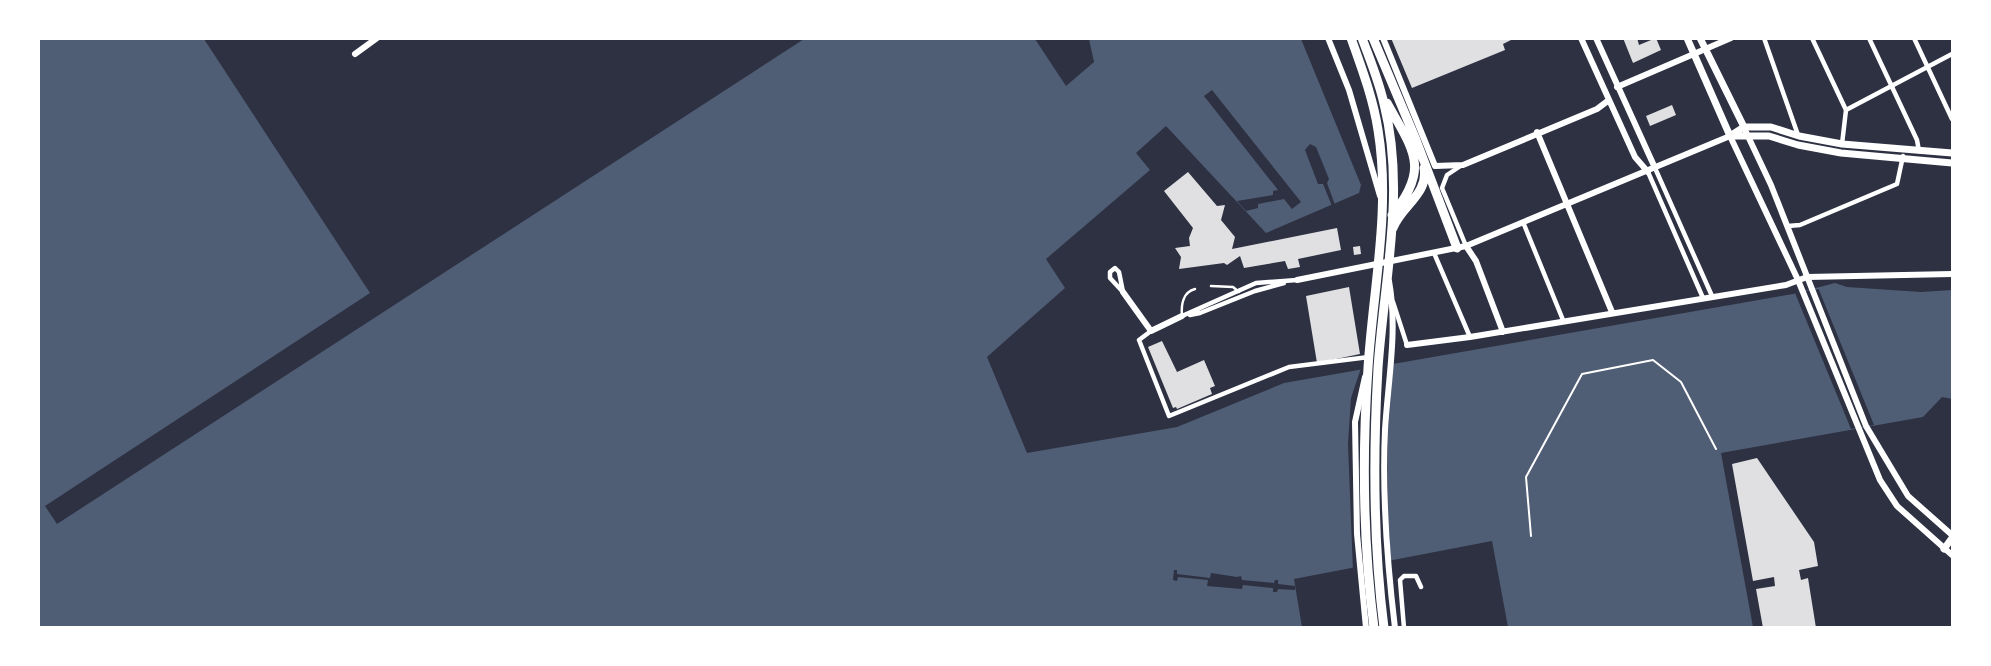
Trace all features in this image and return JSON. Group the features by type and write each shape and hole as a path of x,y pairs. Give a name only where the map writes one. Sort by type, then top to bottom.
{"highway":[{"path":"1350,38 1409,142 1415,162 1415,180 1390,217 1382,237 1383,262"},
{"path":"1350,38 1374,108 1382,190 1365,430 1365,505 1374,628"},
{"path":"1362,38 1385,105 1392,159 1391,241 1380,345 1375,430 1380,595 1384,628"},
{"path":"1373,38 1462,247"},
{"path":"1383,262 1396,220 1418,194 1424,182 1425,172 1416,140"}],"main road":[{"path":"1686,38 1730,136"},
{"path":"1700,38 1744,127"},
{"path":"1730,136 1744,127 1771,127 1799,136 1842,144 1952,153"},
{"path":"1730,136 1769,136 1840,153 1952,163"},
{"path":"1944,549 1952,537"}],"street":[{"path":"355,54 377,38"},
{"path":"1328,38 1349,90 1381,198 1383,262 1407,345 1786,285 1807,277 1952,274"},
{"path":"1383,38 1435,166 1463,165"},
{"path":"1581,38 1635,157 1651,170 1712,296"},
{"path":"1596,38 1703,298"},
{"path":"1617,87 1731,38"},
{"path":"1764,38 1799,136"},
{"path":"1812,38 1846,110 1842,144"},
{"path":"1869,38 1917,140 1919,150"},
{"path":"1914,38 1952,119"},
{"path":"1846,110 1952,54"},
{"path":"1503,331 1476,261 1462,247 1442,188 1447,175 1463,165 1597,108 1609,100"},
{"path":"1744,127 1788,226 1807,277 1807,291"},
{"path":"1537,132 1612,312"},
{"path":"1182,316 1200,313 1255,291 1297,280 1462,247 1730,136 1798,280 1807,291 1863,427 1880,480 1897,506 1952,555"},
{"path":"1788,226 1800,225 1897,184 1903,149"},
{"path":"1523,222 1563,320"},
{"path":"1434,253 1470,337"},
{"path":"1366,628 1360,566 1355,422 1359,395 1371,357 1376,298 1383,262"},
{"path":"1123,292 1119,272 1115,268 1110,272 1114,285 1123,292 1151,331"},
{"path":"1297,280 1256,283 1151,331 1139,341 1169,416 1289,368 1371,357"},
{"path":"1393,302 1385,431 1385,511 1394,627"},
{"path":"1863,427 1909,496 1952,537"},
{"path":"1404,628 1401,580 1404,576 1416,576 1421,587"}],"lane":[{"path":"1211,286 1233,287 1238,292"},
{"path":"1182,316 1184,298 1189,290 1195,289"}],"path":[{"path":"1531,536 1526,477 1582,374 1653,360 1681,382 1716,449"}],"water":[{"path":"38,39 204,39 370,293 45,506 57,524 804,39 1035,39 1066,86 1094,62 1089,39 1301,39 1361,185 1359,193 1266,233 1166,126 1136,153 1150,170 1046,259 1065,288 987,357 1027,453 1177,427 1284,383 1793,294 1835,283 1847,287 1921,292 1952,290 1952,399 1942,397 1923,417 1721,453 1753,627 1508,627 1492,541 1294,579 1302,627 39,627"}],"pier":[{"path":"1212,90 1301,202 1292,209 1284,199 1258,204 1258,208 1246,211 1237,201 1273,195 1273,191 1278,190 1204,96"},
{"path":"1310,144 1316,147 1329,179 1327,183 1335,205 1332,206 1323,184 1318,184 1305,150"},
{"path":"1819,289 1874,425 1851,429 1795,293"},
{"path":"1394,359 1388,430 1391,564 1353,571 1348,444 1351,398 1362,365"},
{"path":"1174,570 1177,570 1177,574 1210,578 1211,573 1241,576 1242,580 1274,583 1278,580 1278,584 1295,586 1295,590 1278,589 1273,592 1273,588 1243,585 1242,589 1207,586 1208,580 1178,577 1177,581 1173,580"}],"building":[{"path":"1391,38 1515,38 1503,44 1505,50 1412,88"},
{"path":"1623,38 1637,38 1639,45 1656,38 1661,50 1633,63"},
{"path":"1672,105 1676,115 1650,126 1646,116"},
{"path":"1188,172 1217,206 1225,205 1221,220 1235,237 1232,249 1337,228 1341,250 1298,259 1300,267 1288,269 1285,261 1244,268 1240,256 1227,265 1224,263 1179,269 1181,257 1175,248 1190,246 1189,238 1193,228 1164,191"},
{"path":"1360,246 1361,254 1354,255 1353,247"},
{"path":"1349,287 1360,354 1317,363 1306,296"},
{"path":"1162,341 1177,372 1204,360 1215,386 1210,388 1212,394 1177,409 1173,408 1148,347"},
{"path":"1757,458 1814,542 1818,566 1799,570 1801,580 1808,578 1816,628 1763,628 1756,589 1775,586 1774,577 1753,581 1732,464"}]}
